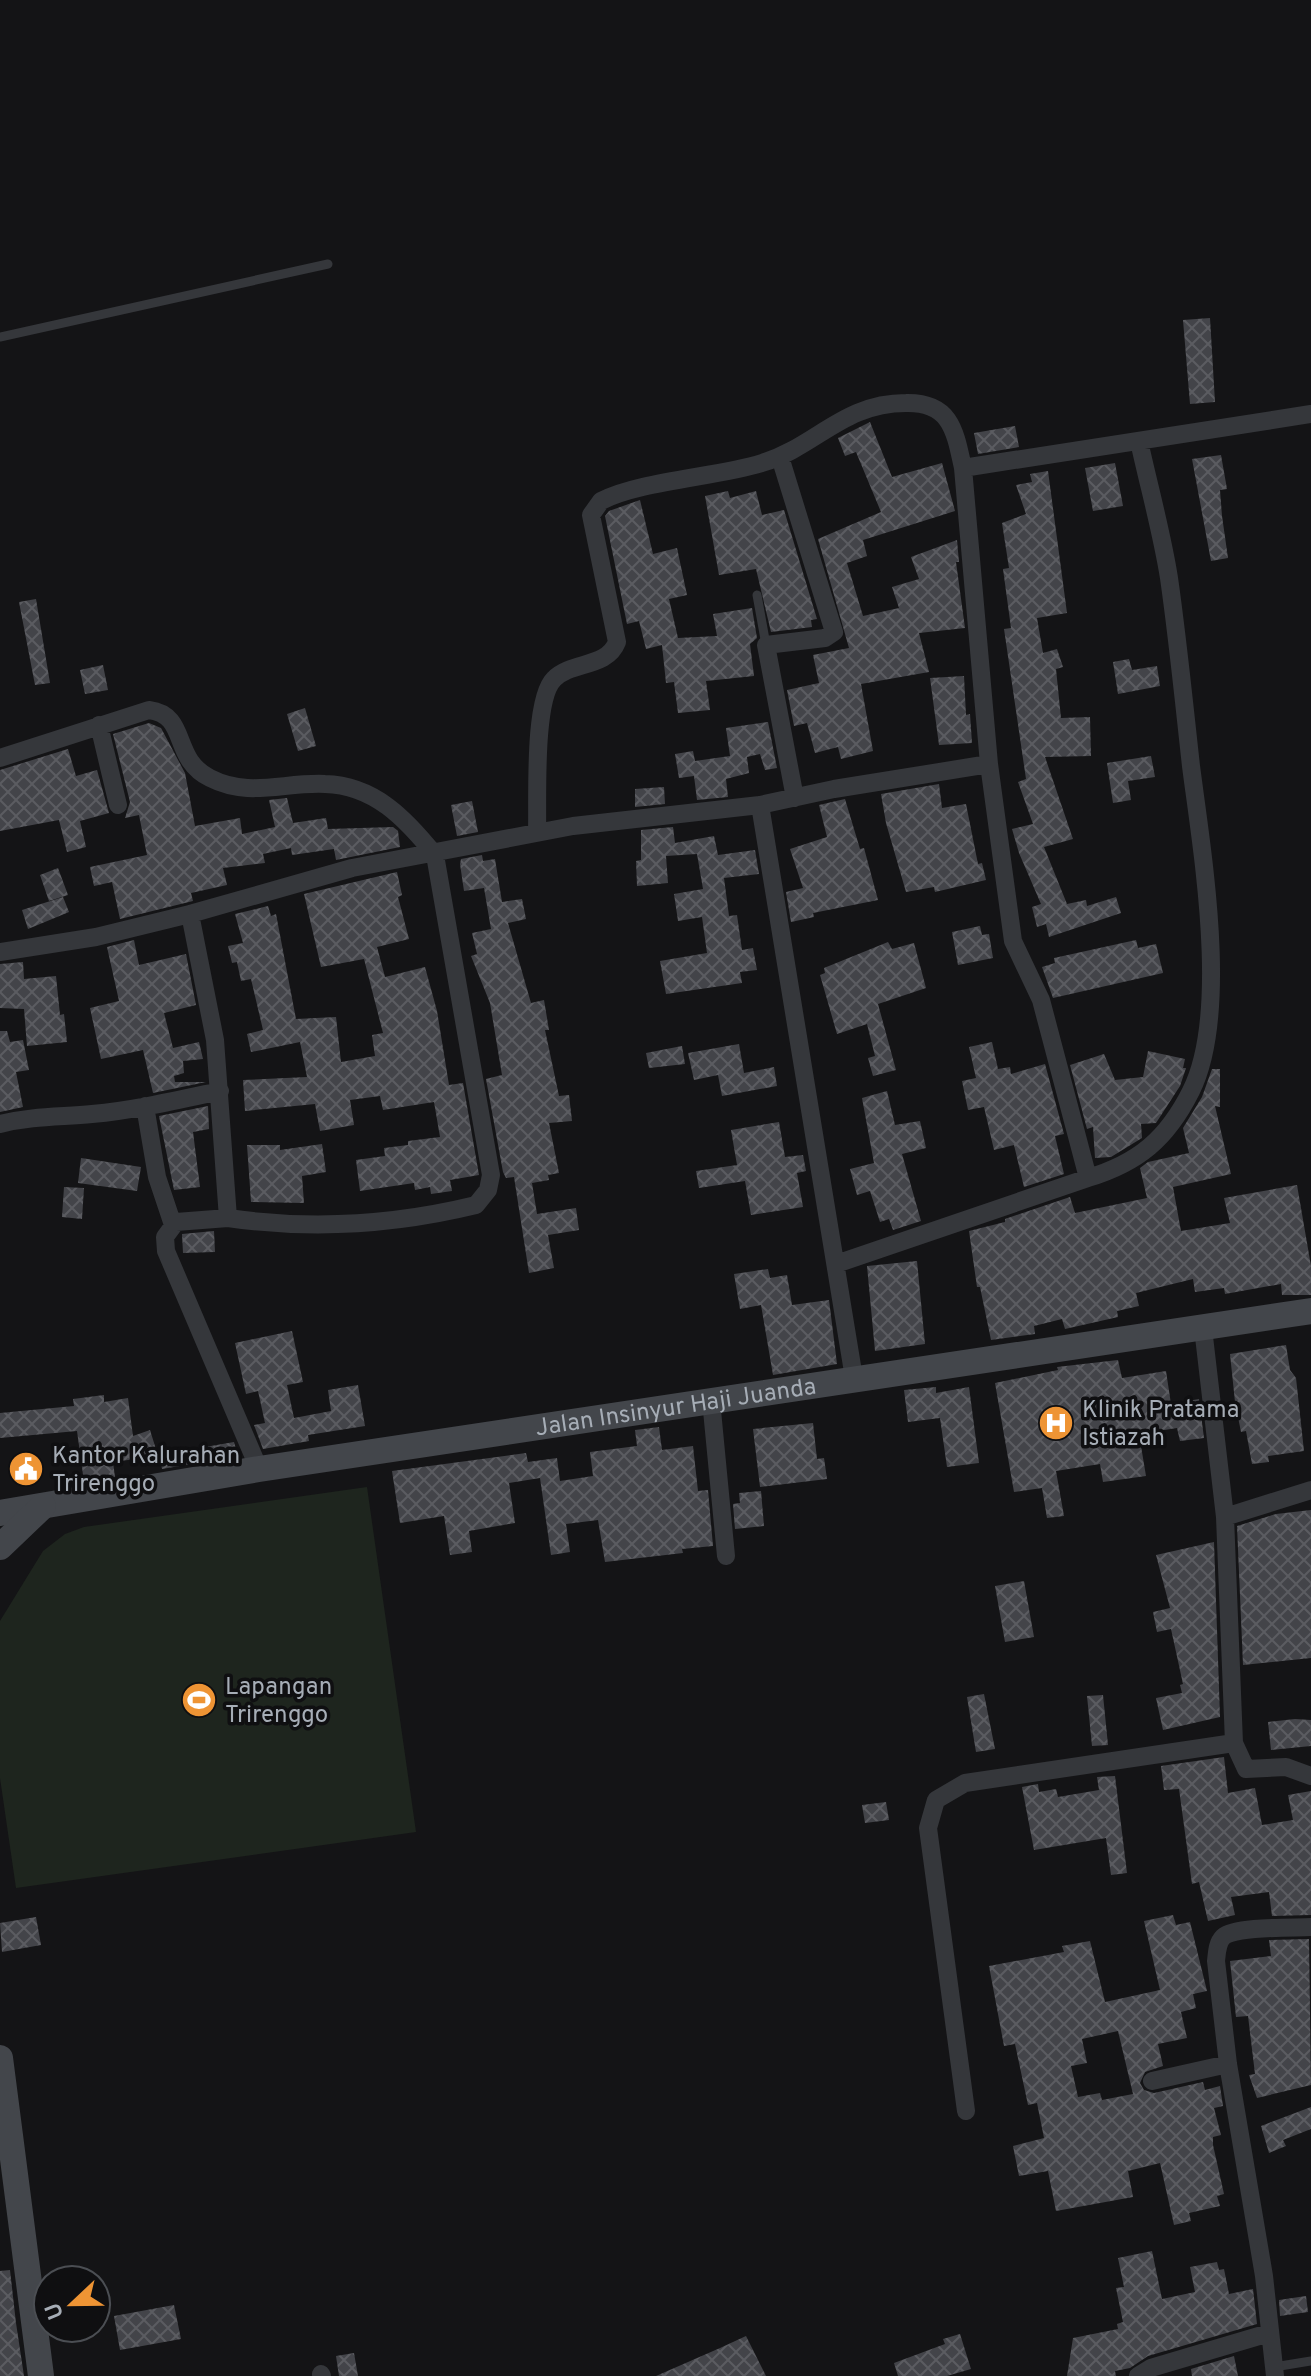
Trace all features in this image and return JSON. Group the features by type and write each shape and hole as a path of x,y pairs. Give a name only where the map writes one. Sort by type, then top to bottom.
{"main road":[{"name":"Jalan Insinyur Haji Juanda","path":"0,1513 259,1469 1311,1311"},
{"path":"0,1547 43,1506"},
{"path":"0,2058 41,2376"}],"street":[{"path":"537,833 543,698 556,676 606,657 617,642 591,515 594,508 609,497 780,457 856,410 890,403 923,403 944,414 951,425 963,468 989,764 1013,941 1041,1000 1088,1178"},
{"path":"963,468 1311,414"},
{"path":"836,1264 1139,1159 1174,1119 1192,1090 1206,1028 1210,961 1205,865 1168,575 1139,441"},
{"path":"780,457 834,632 825,638 766,645 795,798"},
{"path":"0,758 149,710 163,712 173,720 186,759 196,771 210,779 234,789 324,784 372,796 405,818 435,855 491,1175 488,1190 476,1205 375,1223 289,1227 228,1218 187,1220 173,1225 165,1237 169,1261 259,1469"},
{"path":"99,725 118,805"},
{"path":"0,952 111,934 315,876 537,833 655,814 760,805 989,764"},
{"path":"760,805 854,1378"},
{"path":"190,914 206,985 220,1091 228,1218"},
{"path":"0,1124 30,1116 90,1114 145,1106 220,1091"},
{"path":"145,1106 157,1177 173,1225"},
{"path":"1203,1328 1225,1517 1234,1743 1246,1769 1286,1767 1311,1776"},
{"path":"711,1400 726,1556"},
{"path":"1225,1517 1311,1490"},
{"path":"966,2111 928,1828 936,1800 965,1783 1234,1743"},
{"path":"1274,2371 1264,2276 1228,2064 1216,1961 1218,1947 1224,1937 1238,1932 1311,1927"},
{"path":"1152,2081 1228,2064"},
{"path":"1138,2376 1151,2368 1269,2333"}],"lane":[{"path":"0,337 328,264"},
{"path":"757,595 766,645"},
{"path":"1274,2371 1311,2361"}],"shaded area":[{"name":"Lapangan Trirenggo","path":"367,1487 416,1832 16,1888 0,1778 0,1621 43,1551 65,1534 84,1527"}],"building":[{"path":"1210,318 1215,402 1190,404 1183,320"},
{"path":"870,422 892,477 942,463 955,511 863,540 867,556 847,563 863,616 899,608 892,587 919,579 911,557 957,540 959,562 956,562 965,628 919,633 929,672 861,684 873,751 841,759 838,747 815,753 807,723 794,726 787,690 819,683 813,655 849,648 818,539 881,512 856,452 845,456 838,438"},
{"path":"1015,426 1019,447 978,454 974,433"},
{"path":"1221,455 1227,489 1220,490 1228,558 1211,561 1192,459"},
{"path":"1115,463 1123,506 1093,511 1085,468"},
{"path":"1048,471 1067,613 1037,618 1043,653 1057,649 1063,667 1056,669 1061,718 1090,717 1091,756 1045,757 1073,839 1044,847 1067,904 1086,900 1087,906 1116,897 1121,913 1049,937 1046,924 1037,927 1032,907 1041,904 1012,829 1033,824 1018,782 1026,779 1004,629 1011,628 1003,569 1009,568 1002,523 1026,514 1016,485 1032,482 1030,474"},
{"path":"728,491 730,498 756,491 762,515 784,510 817,619 811,620 812,627 771,632 756,569 719,575 705,496"},
{"path":"640,500 653,554 677,548 687,595 669,599 678,638 717,636 713,614 752,608 757,638 750,644 754,676 706,681 710,710 678,713 674,682 666,683 662,645 646,649 639,621 627,624 605,516 609,511"},
{"path":"36,599 50,683 35,685 19,602"},
{"path":"1129,659 1132,670 1157,666 1160,686 1118,694 1113,662"},
{"path":"103,665 108,690 85,694 80,670"},
{"path":"964,676 966,715 970,714 972,743 939,745 930,678"},
{"path":"305,708 316,746 298,751 287,714"},
{"path":"768,722 777,768 765,770 760,754 747,757 749,773 726,779 728,797 697,800 694,776 679,778 675,754 693,751 695,761 730,756 726,728"},
{"path":"149,723 161,728 185,773 195,826 240,818 242,834 275,827 269,800 287,798 293,823 326,818 328,829 393,827 398,831 400,847 336,860 334,849 292,855 291,848 263,854 265,863 223,868 227,885 191,893 193,901 120,919 112,882 94,886 90,867 147,855 139,815 125,818 130,802 113,734"},
{"path":"68,749 76,776 97,770 109,813 80,821 86,847 67,852 59,820 0,831 0,770"},
{"path":"1151,756 1155,777 1128,781 1131,800 1113,803 1107,763"},
{"path":"939,784 942,808 966,804 978,864 982,863 986,880 935,892 934,887 906,892 881,794"},
{"path":"664,787 665,804 635,807 635,789"},
{"path":"845,799 860,849 864,848 878,900 813,913 814,917 791,922 786,892 803,888 790,849 827,837 819,805"},
{"path":"472,801 478,832 457,836 451,805"},
{"path":"673,827 675,843 714,836 718,855 755,850 759,874 724,878 729,916 737,915 742,950 753,948 757,970 740,972 742,983 666,994 660,961 707,953 702,917 678,921 674,894 703,889 697,854 666,856 668,883 637,886 636,861 641,860 641,830"},
{"path":"482,855 483,861 495,859 502,902 522,899 526,919 508,923 531,1003 544,1000 549,1030 545,1030 559,1096 569,1095 572,1121 549,1123 559,1173 548,1175 549,1180 532,1183 537,1214 576,1208 579,1230 548,1235 554,1268 529,1273 514,1177 506,1178 503,1172 486,1079 502,1075 490,1003 471,956 477,954 472,933 491,929 484,888 464,891 460,864 461,859"},
{"path":"58,868 68,895 49,901 40,875"},
{"path":"397,872 402,895 398,897 409,939 377,947 385,977 425,967 437,1011 449,1085 463,1083 479,1175 450,1180 452,1191 431,1194 430,1187 415,1190 414,1183 360,1191 356,1160 385,1156 384,1148 408,1145 408,1141 440,1137 434,1102 383,1110 380,1096 350,1100 354,1125 320,1131 315,1104 245,1111 243,1080 307,1077 300,1042 251,1052 247,1034 263,1030 251,979 241,981 237,962 232,963 228,946 243,943 235,914 268,906 271,916 276,914 296,1019 336,1017 341,1062 375,1056 372,1035 383,1033 364,959 321,967 304,894"},
{"path":"63,897 69,912 28,929 22,910"},
{"path":"980,926 982,935 989,934 993,958 958,965 952,932"},
{"path":"134,940 139,965 186,954 196,1005 164,1013 173,1048 199,1042 203,1059 183,1061 184,1073 174,1076 175,1082 206,1082 153,1093 143,1050 101,1059 90,1008 119,1001 107,947"},
{"path":"1136,940 1138,948 1156,944 1163,973 1053,998 1042,967 1055,963 1054,958"},
{"path":"888,942 892,949 914,943 926,988 878,1004 896,1070 873,1076 868,1058 875,1056 867,1024 837,1034 820,975 825,973 824,968"},
{"path":"23,962 24,979 56,976 60,1015 64,1014 67,1042 27,1046 24,1009 0,1008 0,964"},
{"path":"0,1031 7,1031 10,1042 23,1040 29,1070 16,1072 23,1107 0,1112"},
{"path":"992,1042 998,1069 1010,1067 1011,1074 1045,1064 1064,1134 1055,1136 1064,1174 1024,1187 1014,1145 994,1150 984,1107 968,1110 962,1081 976,1078 969,1047"},
{"path":"739,1044 744,1073 774,1067 777,1086 722,1096 718,1075 694,1080 688,1053"},
{"path":"682,1046 685,1064 649,1068 646,1053"},
{"path":"1148,1051 1185,1059 1183,1068 1186,1068 1180,1086 1156,1123 1141,1124 1142,1138 1111,1157 1095,1158 1093,1127 1087,1129 1070,1065 1104,1054 1115,1080 1143,1077"},
{"path":"1212,1069 1220,1069 1220,1107 1215,1106 1231,1174 1173,1187 1181,1231 1230,1223 1224,1198 1297,1185 1311,1266 1311,1295 1282,1295 1281,1284 1225,1294 1224,1288 1195,1292 1193,1279 1136,1293 1139,1306 1117,1311 1118,1317 1065,1329 1062,1319 1034,1326 1035,1334 991,1340 980,1287 977,1287 969,1231 1005,1222 1005,1219 1070,1197 1075,1213 1147,1198 1140,1168 1148,1162 1189,1153 1183,1128 1202,1097"},
{"path":"887,1091 895,1125 920,1121 926,1148 902,1154 921,1221 893,1230 889,1219 880,1222 870,1191 857,1195 850,1169 874,1163 862,1098"},
{"path":"208,1106 209,1129 193,1132 200,1187 174,1190 159,1116"},
{"path":"779,1122 785,1157 803,1155 806,1171 797,1173 803,1207 751,1215 745,1181 699,1188 696,1171 737,1165 731,1130"},
{"path":"322,1144 326,1172 302,1176 304,1203 251,1202 247,1145 280,1145 280,1150"},
{"path":"81,1158 141,1167 137,1191 78,1183"},
{"path":"64,1187 84,1188 82,1219 62,1217"},
{"path":"214,1231 215,1252 183,1253 182,1234"},
{"path":"917,1261 925,1344 875,1351 867,1266"},
{"path":"768,1269 770,1278 787,1275 792,1305 829,1300 837,1364 773,1375 761,1305 740,1309 734,1274"},
{"path":"292,1331 303,1382 287,1385 294,1418 331,1411 328,1390 358,1385 365,1426 308,1435 309,1441 263,1449 254,1425 265,1423 258,1391 246,1394 235,1343"},
{"path":"1286,1345 1290,1370 1296,1378 1304,1451 1268,1456 1269,1462 1252,1464 1246,1431 1241,1432 1235,1402 1230,1354"},
{"path":"1118,1360 1122,1378 1166,1371 1171,1404 1199,1399 1204,1438 1180,1441 1177,1428 1139,1434 1146,1476 1103,1482 1100,1464 1056,1471 1064,1516 1047,1518 1042,1488 1014,1492 995,1383 1058,1370 1057,1367"},
{"path":"936,1387 936,1393 969,1387 979,1463 947,1467 940,1418 908,1422 904,1390"},
{"path":"104,1395 104,1402 128,1398 133,1436 150,1430 159,1459 145,1464 143,1458 113,1462 115,1477 84,1482 77,1431 0,1438 0,1413 74,1406 73,1399"},
{"path":"813,1423 817,1459 824,1458 827,1479 760,1487 753,1429"},
{"path":"659,1427 662,1450 693,1446 698,1491 708,1490 713,1546 682,1549 683,1553 605,1562 598,1520 566,1524 570,1552 551,1555 540,1478 509,1483 515,1523 469,1531 472,1552 450,1555 444,1516 400,1523 392,1471 526,1453 528,1462 557,1458 560,1481 593,1476 590,1452 637,1446 635,1430"},
{"path":"234,1442 238,1456 162,1469 159,1455"},
{"path":"761,1491 764,1526 735,1529 733,1504 740,1503 739,1493"},
{"path":"1311,1510 1311,1658 1243,1665 1237,1526 1276,1514"},
{"path":"1214,1542 1220,1717 1163,1730 1156,1698 1182,1693 1180,1685 1183,1684 1171,1629 1157,1632 1153,1612 1170,1608 1156,1555"},
{"path":"1024,1581 1034,1637 1005,1642 995,1586"},
{"path":"984,1694 995,1749 976,1752 967,1697"},
{"path":"1103,1695 1108,1745 1092,1746 1087,1696"},
{"path":"1311,1720 1311,1746 1271,1750 1268,1722"},
{"path":"1224,1757 1228,1793 1255,1788 1262,1825 1293,1820 1288,1795 1311,1791 1311,1915 1272,1916 1269,1892 1231,1897 1235,1915 1208,1921 1199,1882 1192,1884 1179,1789 1164,1790 1161,1766"},
{"path":"1115,1776 1127,1873 1111,1875 1106,1838 1034,1850 1022,1787 1038,1784 1039,1792 1056,1789 1058,1797 1099,1790 1097,1777"},
{"path":"886,1802 889,1820 865,1823 862,1805"},
{"path":"1173,1915 1176,1925 1190,1922 1207,1991 1193,1994 1196,2008 1181,2012 1187,2038 1158,2044 1163,2066 1145,2072 1140,2083 1144,2090 1154,2093 1203,2082 1205,2090 1220,2086 1223,2106 1214,2108 1221,2135 1213,2137 1224,2194 1217,2196 1220,2206 1189,2213 1191,2221 1174,2225 1160,2163 1128,2171 1133,2197 1056,2211 1048,2171 1019,2176 1013,2146 1044,2138 1037,2103 1028,2105 1015,2044 1004,2046 989,1966 1064,1952 1062,1946 1090,1941 1105,2002 1160,1990 1144,1921","holes":["1118,2031 1133,2094 1102,2100 1100,2093 1078,2097 1071,2066 1087,2063 1082,2039"]},
{"path":"36,1917 41,1945 2,1952 0,1923"},
{"path":"1309,1939 1311,2085 1257,2098 1249,2075 1255,2074 1248,2016 1236,2017 1230,1961 1271,1956 1269,1940"},
{"path":"1311,2107 1311,2129 1283,2140 1286,2146 1269,2153 1261,2126"},
{"path":"1152,2251 1162,2299 1195,2292 1190,2267 1217,2262 1219,2270 1224,2269 1229,2294 1253,2289 1257,2324 1148,2356 1130,2368 1115,2371 1116,2376 1067,2376 1073,2338 1118,2329 1117,2324 1123,2322 1116,2288 1124,2287 1118,2258"},
{"path":"10,2270 24,2376 0,2376 0,2271"},
{"path":"1306,2296 1308,2312 1280,2316 1279,2300"},
{"path":"174,2305 181,2339 120,2350 114,2316"},
{"path":"960,2334 971,2369 947,2376 898,2376 894,2363 945,2344 943,2339"},
{"path":"746,2336 766,2376 656,2376 720,2348"},
{"path":"354,2353 358,2376 339,2376 336,2356"},
{"path":"1234,2356 1238,2376 1192,2376 1191,2369"}],"place":[{"name":"Klinik Pratama Istiazah","path":"1056,1423"},
{"name":"Kantor Kalurahan Trirenggo","path":"26,1469"},
{"name":"Lapangan Trirenggo","path":"199,1700"}]}
